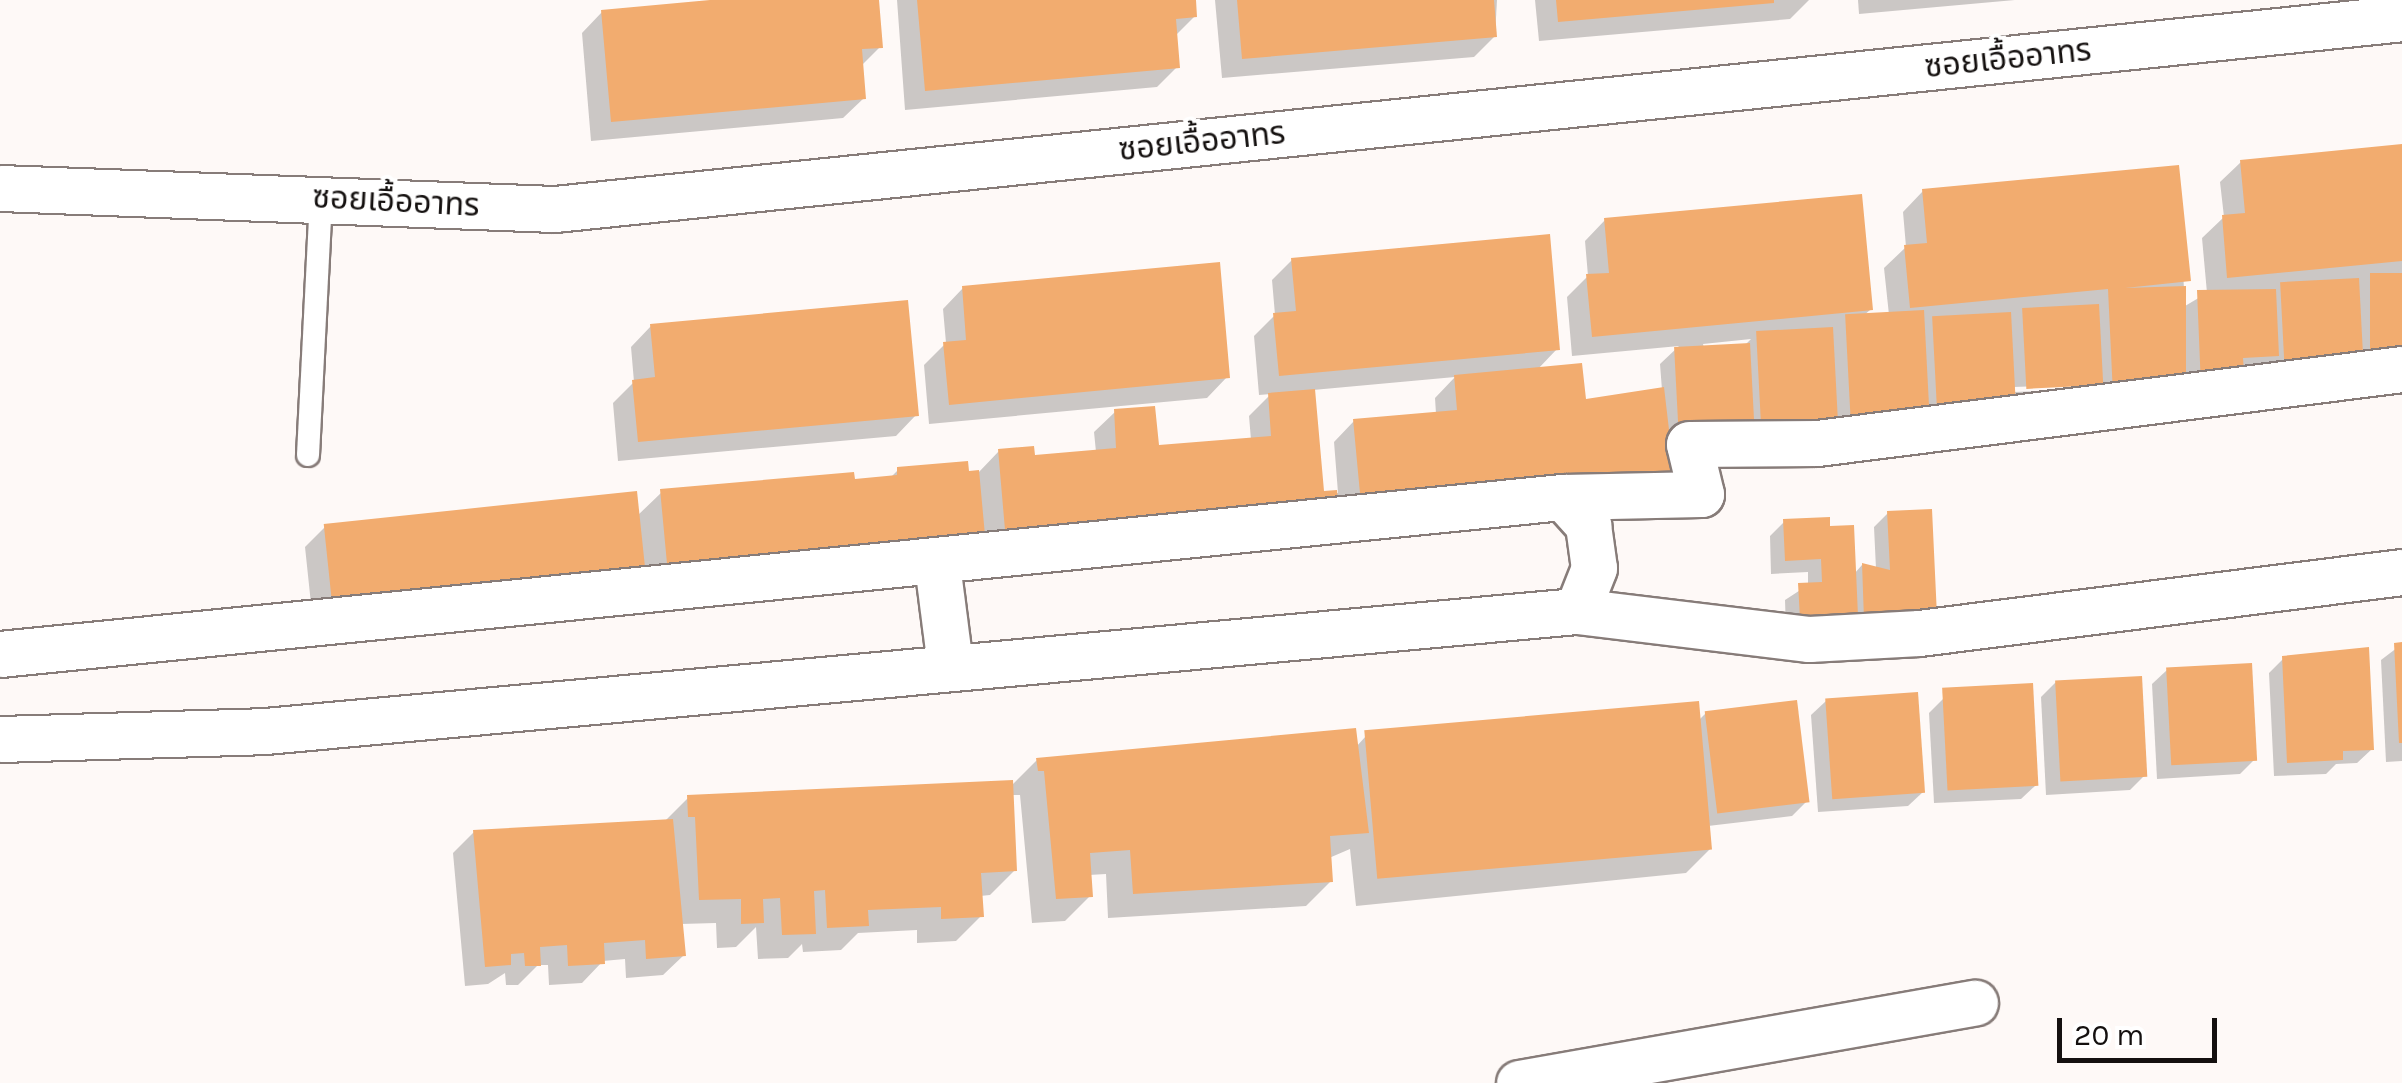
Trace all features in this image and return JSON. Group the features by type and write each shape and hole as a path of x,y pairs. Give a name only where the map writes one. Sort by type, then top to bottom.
{"street":[{"name":"ซอยเอื้ออาทร","path":"0,188 556,209 2402,18"},
{"path":"0,654 937,564 1562,496 1701,494 1689,444 1817,443 2402,369"},
{"path":"1562,496 1588,525 1594,568 1577,611"},
{"path":"937,564 950,666"},
{"path":"0,739 265,731 1577,611 1809,639 1919,633 2402,572"},
{"path":"1520,1083 1975,1003"}],"lane":[{"path":"308,455 321,198"}],"building":[{"path":"710,0 879,0 883,48 862,49 866,99 611,122 601,10"},
{"path":"917,0 1196,0 1197,17 1176,19 1180,68 925,91"},
{"path":"1237,0 1494,0 1497,37 1242,59"},
{"path":"1556,0 1774,0 1774,3 1558,22"},
{"path":"2402,144 2402,261 2227,278 2222,215 2245,213 2240,160"},
{"path":"2179,165 2191,281 2125,288 2186,286 2186,392 2113,395 2108,289 1910,308 1904,245 1927,243 1922,189"},
{"path":"1862,194 1873,310 1592,337 1586,274 1609,273 1604,218"},
{"path":"1550,234 1560,350 1279,376 1273,313 1296,311 1291,258"},
{"path":"1220,262 1230,378 949,405 943,342 966,340 962,286"},
{"path":"2370,273 2402,273 2402,356 2370,356"},
{"path":"2359,278 2363,360 2284,364 2280,282"},
{"path":"2276,289 2279,356 2243,358 2245,385 2201,387 2197,290"},
{"path":"908,300 919,416 638,442 632,380 655,377 650,324"},
{"path":"2099,304 2103,385 2026,389 2022,308"},
{"path":"1924,310 1930,417 1851,421 1845,314"},
{"path":"2011,312 2016,400 1937,404 1932,316"},
{"path":"1833,327 1838,430 1761,434 1756,331"},
{"path":"1750,343 1755,429 1679,433 1674,347"},
{"path":"1582,363 1586,399 1664,387 1675,481 1361,504 1353,419 1457,410 1454,375"},
{"path":"1315,389 1324,491 1337,490 1339,513 1007,553 998,449 1034,446 1035,455 1116,448 1114,409 1155,406 1159,445 1271,436 1268,393"},
{"path":"968,461 969,471 979,470 987,557 669,585 660,489 854,472 855,479 897,475 897,467"},
{"path":"637,491 647,590 334,623 324,524"},
{"path":"1932,509 1937,616 1864,620 1862,563 1890,570 1887,511"},
{"path":"1830,517 1830,526 1854,525 1858,616 1800,619 1798,583 1822,582 1821,559 1785,561 1783,519"},
{"path":"2402,642 2402,743 2399,743 2394,643"},
{"path":"2369,647 2374,750 2343,751 2343,760 2287,763 2282,656"},
{"path":"2252,663 2257,761 2171,765 2166,668"},
{"path":"2142,676 2147,777 2060,781 2055,681"},
{"path":"2033,683 2038,786 1948,791 1942,688"},
{"path":"1918,692 1925,793 1832,799 1825,698"},
{"path":"1797,700 1810,802 1717,814 1705,711"},
{"path":"1699,701 1712,849 1377,879 1364,730"},
{"path":"1356,728 1369,833 1330,836 1333,882 1133,894 1130,850 1090,853 1093,897 1056,899 1044,771 1038,771 1036,758"},
{"path":"1013,780 1017,871 981,873 984,917 941,919 941,907 868,910 869,926 827,928 825,890 814,891 816,934 782,935 780,898 763,899 764,923 741,924 741,899 699,900 695,817 688,817 687,795"},
{"path":"673,819 686,956 646,959 645,940 604,943 605,964 568,966 567,945 540,947 541,966 525,966 524,953 511,954 511,965 485,967 473,830"}]}
